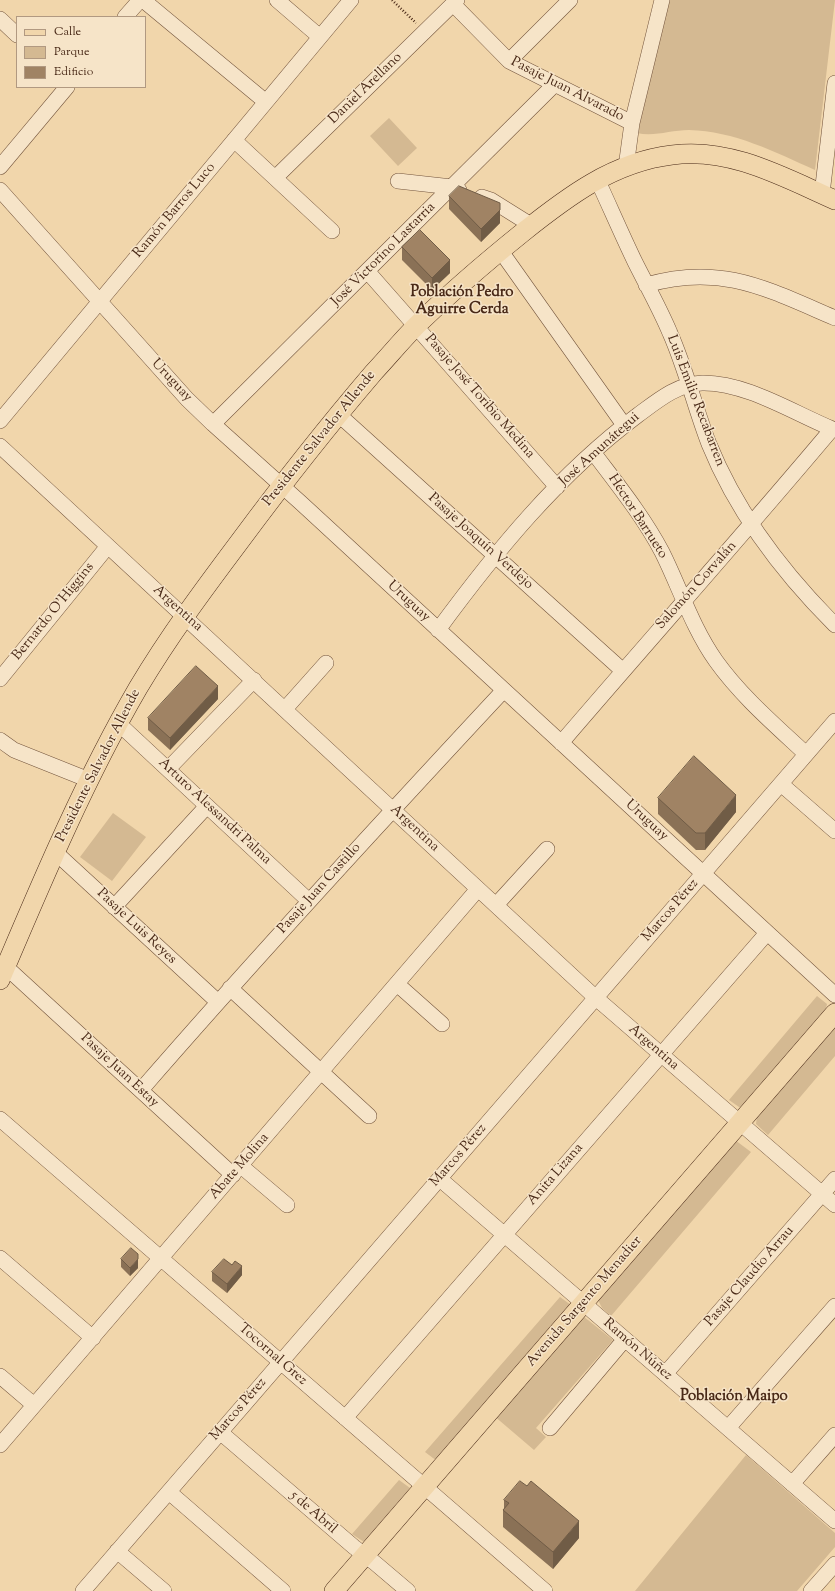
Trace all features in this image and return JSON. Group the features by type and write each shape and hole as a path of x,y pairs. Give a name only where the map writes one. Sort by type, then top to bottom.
{"main road":[{"name":"Presidente Salvador Allende","path":"3,974 55,852 89,780 118,723 161,651 184,616 281,485 338,414 416,326 500,250 567,198 597,179 649,159 687,153 717,155 761,168 829,197"},
{"name":"Avenida Sargento Menadier","path":"334,1591 835,1013"}],"street":[{"path":"127,16 141,0 266,102"},
{"path":"276,0 320,37"},
{"name":"Ramón Barros Luco","path":"0,422 351,0"},
{"path":"509,61 570,0"},
{"path":"626,167 632,124 662,0"},
{"name":"Pasaje Juan Alvarado","path":"455,2 509,61 632,124"},
{"name":"Daniel Arellano","path":"275,178 455,2"},
{"path":"0,19 16,34"},
{"path":"829,197 835,83"},
{"name":"José Victorino Lastarria","path":"213,424 368,272 554,85"},
{"path":"0,167 66,88"},
{"path":"234,140 332,231"},
{"name":"Luis Emilio Recabarren","path":"597,179 669,331 690,384 703,426 717,462 752,524 793,581 835,625"},
{"path":"398,181 452,187 491,200 531,225"},
{"name":"Uruguay","path":"0,190 99,302 213,424 835,995"},
{"path":"500,250 624,425"},
{"name":"Pasaje José Toribio Medina","path":"368,272 557,487"},
{"path":"646,285 694,276 732,279 759,286 835,318"},
{"name":"José Amunátegui","path":"438,630 495,556 557,487 593,452 624,425 667,394 690,384 709,383 733,388 760,397 834,430"},
{"name":"Pasaje Joaquín Verdejo","path":"338,414 622,670"},
{"name":"Salomón Corvalán","path":"561,742 683,600 834,430"},
{"name":"Argentina","path":"0,446 596,998 835,1205"},
{"name":"Héctor Barrueto","path":"593,452 650,532 664,557 706,646 726,675 751,702 806,754"},
{"name":"Bernardo O'Higgins","path":"0,679 108,546"},
{"path":"285,709 326,663"},
{"path":"168,769 254,680"},
{"name":"Pasaje Juan Castillo","path":"141,1090 230,988 504,690"},
{"name":"Marcos Pérez","path":"83,1591 835,721"},
{"name":"Arturo Alessandri Palma","path":"118,723 309,901"},
{"path":"0,740 14,750 89,780"},
{"path":"781,784 835,830"},
{"path":"114,907 207,806"},
{"path":"496,905 547,849"},
{"name":"Pasaje Luis Reyes","path":"55,852 218,1002"},
{"name":"Abate Molina","path":"0,1445 162,1259 478,889"},
{"name":"Anita Lizana","path":"345,1418 767,933"},
{"name":"Pasaje Juan Estay","path":"3,974 237,1170 287,1205"},
{"path":"397,984 442,1024"},
{"path":"230,988 369,1116"},
{"name":"Tocornal Grez","path":"0,1119 345,1418 426,1486 545,1591"},
{"name":"Ramón Núñez","path":"440,1179 835,1521"},
{"name":"Pasaje Claudio Arrau","path":"665,1374 835,1179"},
{"path":"0,1258 93,1338"},
{"path":"728,1428 835,1306"},
{"path":"550,1428 625,1339"},
{"path":"0,1376 34,1405"},
{"name":"5 de Abril","path":"220,1432 408,1591"},
{"path":"792,1484 835,1435"},
{"path":"169,1492 283,1591"},
{"path":"117,1551 164,1591"},
{"path":"811,1591 835,1564"}],"path":[{"path":"392,0 418,26"}],"green space":[{"path":"668,0 835,0 815,170 754,144 722,134 689,130 656,134 637,133"},
{"path":"389,118 417,148 398,166 370,136"},
{"path":"113,813 146,837 112,881 80,857"},
{"path":"817,996 827,1004 825,1013 744,1108 739,1107 729,1100"},
{"path":"835,1026 835,1056 768,1135 756,1124 757,1116"},
{"path":"735,1140 751,1152 611,1316 602,1308 598,1300"},
{"path":"560,1297 571,1305 437,1461 425,1452"},
{"path":"583,1316 613,1340 536,1428 546,1437 534,1450 493,1415"},
{"path":"746,1455 835,1533 835,1547 797,1591 635,1591"},
{"path":"399,1480 410,1488 364,1542 352,1534"}],"building":[{"path":"459,186 500,203 500,210 481,229 449,196"},
{"path":"420,230 450,260 432,278 402,247"},
{"path":"196,666 218,686 170,738 148,718"},
{"path":"694,756 736,795 705,833 696,833 658,798"},
{"path":"131,1248 138,1254 138,1259 130,1268 121,1259"},
{"path":"224,1259 232,1265 235,1261 242,1266 227,1284 212,1272"},
{"path":"520,1481 527,1486 531,1481 579,1521 553,1552 503,1510 509,1503 504,1500"}],"district":[{"name":"Población Pedro Aguirre Cerda","path":"462,302"},
{"name":"Población Maipo","path":"734,1397"}]}
